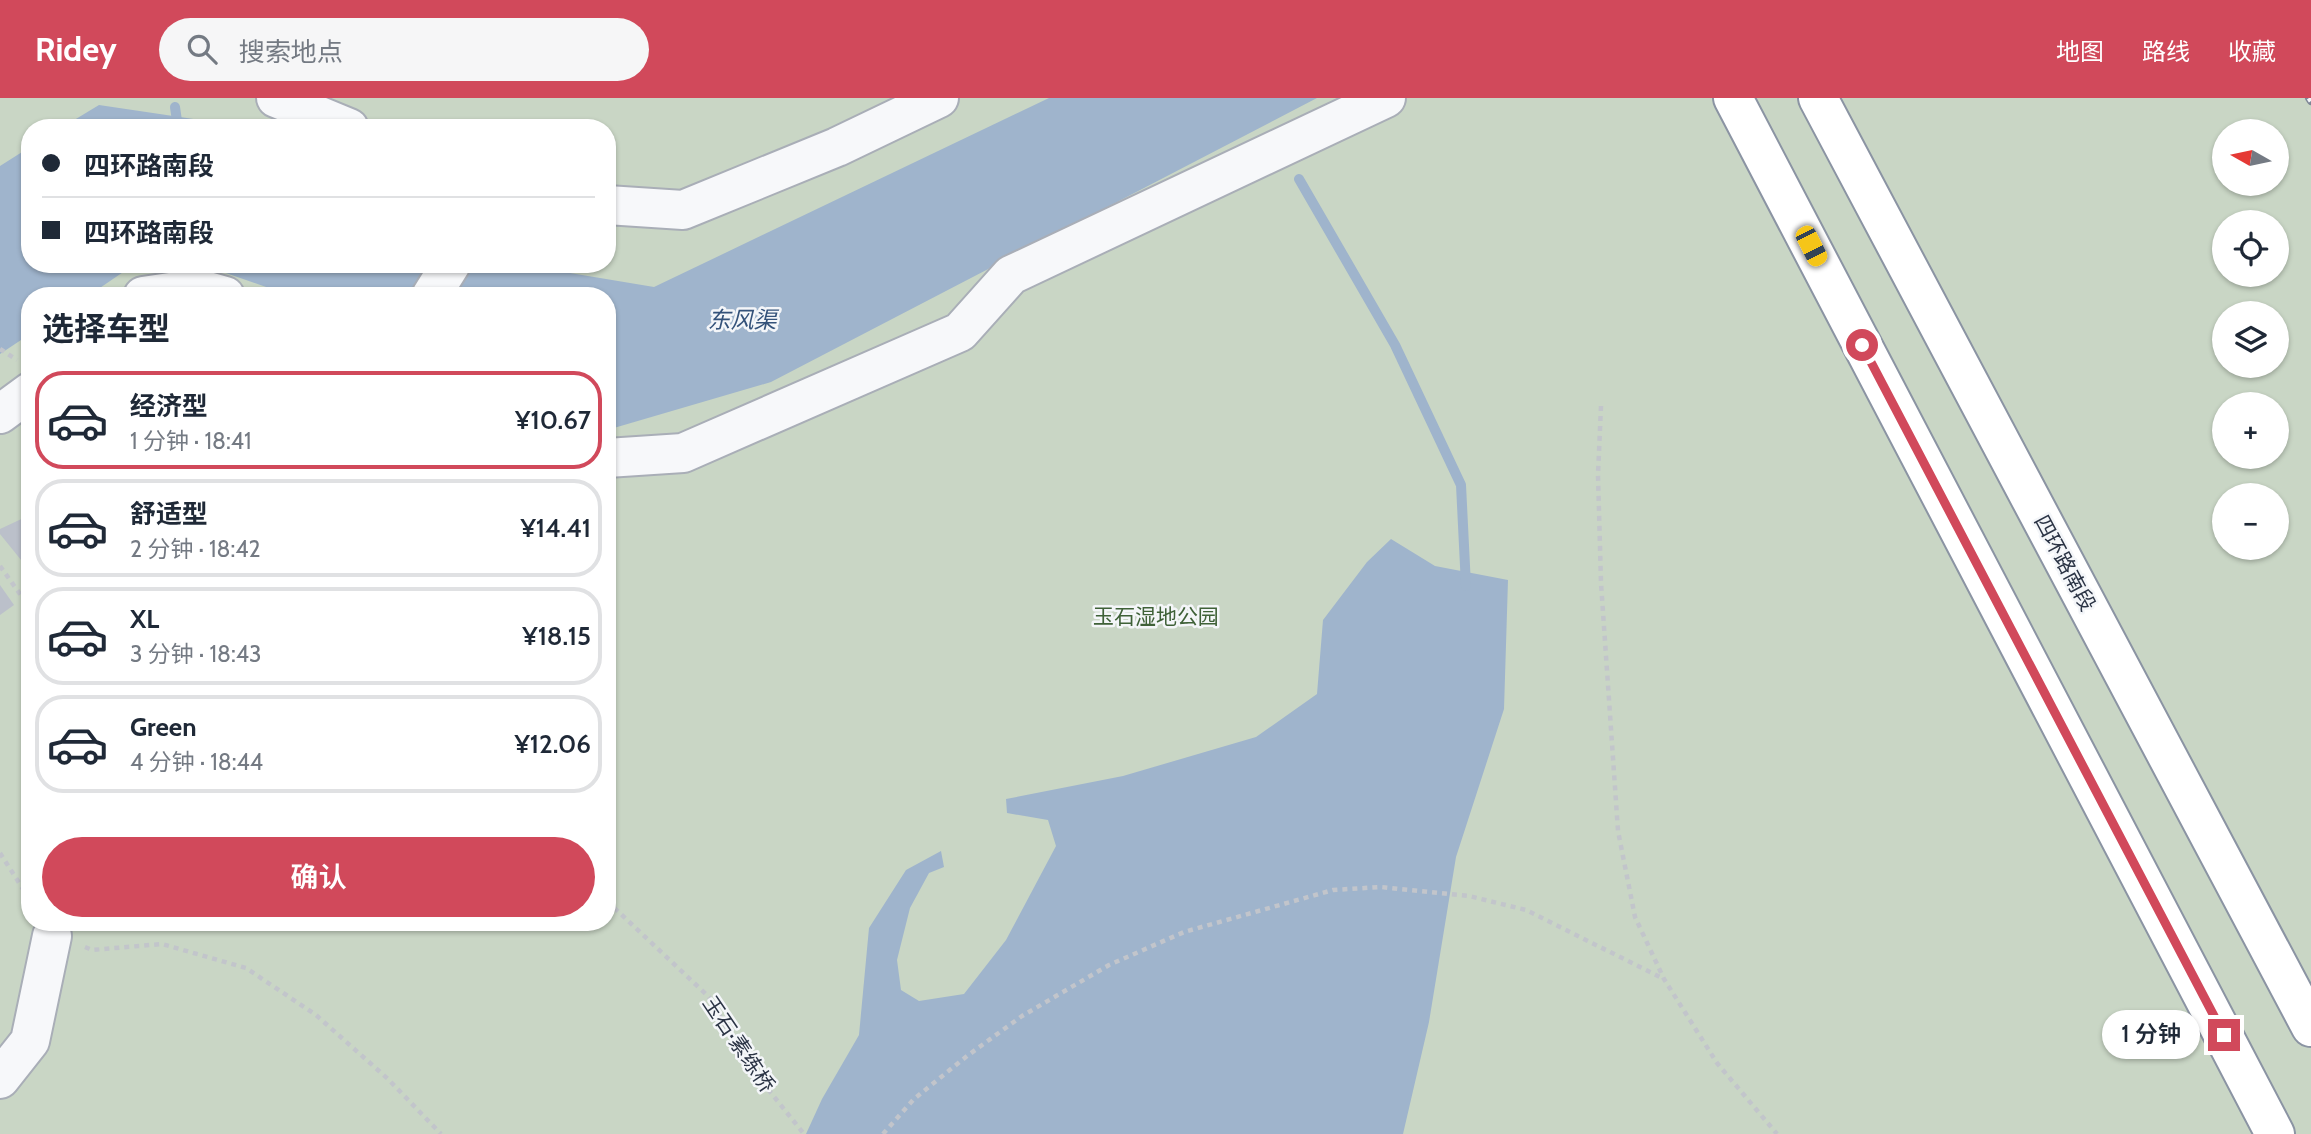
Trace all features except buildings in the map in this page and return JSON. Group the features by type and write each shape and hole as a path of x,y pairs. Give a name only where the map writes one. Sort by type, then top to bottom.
{"highway":[{"path":"1733,98 2275,1134"},
{"name":"四环路南段","path":"1818,98 2311,1027"}],"lane":[{"path":"276,98 327,119"},
{"path":"616,206 683,211 837,146 939,98"},
{"path":"616,457 683,453 960,332 1011,275 1387,98"},
{"path":"0,414 21,399"},
{"path":"0,1079 30,1041 52,936"}],"path":[{"path":"0,349 12,356"},
{"path":"1601,406 1598,475 1601,583 1618,831 1636,917 1664,979 1717,1063 1777,1134"},
{"path":"0,566 21,595"},
{"path":"0,853 21,886"},
{"path":"883,1134 914,1099 967,1056 1022,1016 1109,965 1184,932 1334,890 1381,887 1469,897 1526,911 1664,979"},
{"name":"玉石·素练桥","path":"616,910 709,998 747,1063 804,1134"},
{"path":"52,936 92,950 162,944 246,968 316,1014 388,1079 441,1134"}],"green space":[{"name":"玉石湿地公园","path":"0,98 2311,98 2311,1134 0,1134"}],"water":[{"name":"东风渠","path":"1049,98 1317,98 771,382 616,427 616,287 266,287 226,273 570,273 654,287"},
{"path":"99,105 193,119 76,119"},
{"path":"21,153 21,273 122,273 101,287 21,287 21,340 0,354 0,166"},
{"path":"1391,539 1435,566 1508,580 1504,709 1456,857 1429,1022 1403,1134 806,1134 822,1099 859,1035 869,928 906,870 941,851 944,867 929,873 910,908 897,960 901,990 919,1001 964,994 1006,940 1056,846 1048,820 1007,813 1006,799 1123,776 1256,737 1317,694 1323,620 1367,562"}],"waterway":[{"path":"175,107 177,119"},
{"path":"1299,179 1395,345 1461,485 1466,586"}],"route":[{"path":"1862,345 2224,1035"}]}
